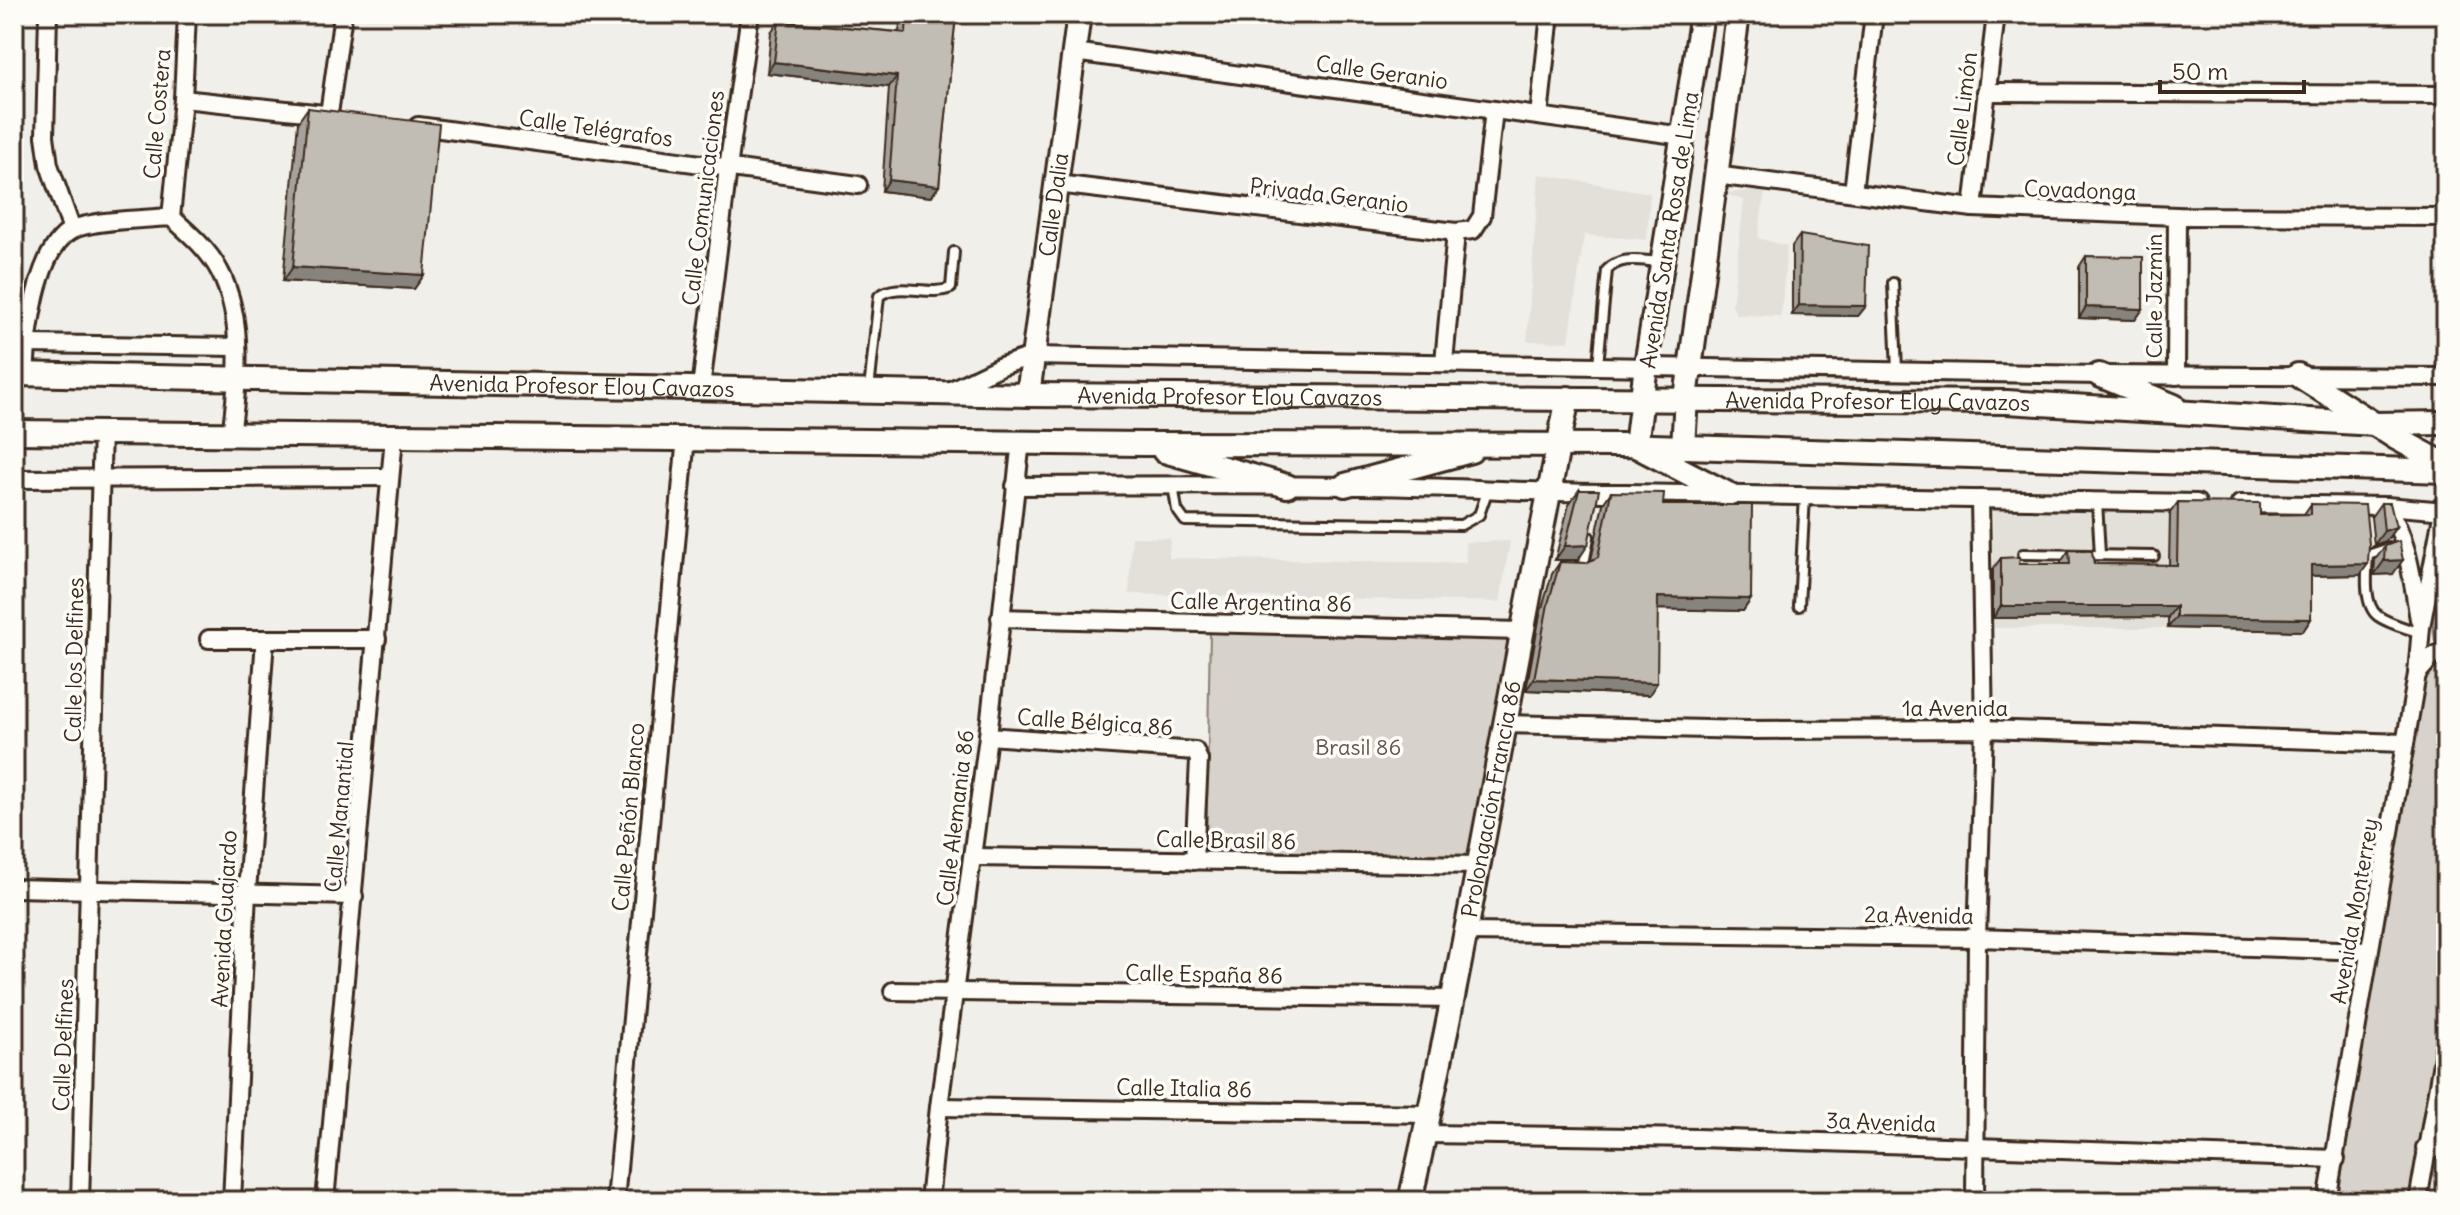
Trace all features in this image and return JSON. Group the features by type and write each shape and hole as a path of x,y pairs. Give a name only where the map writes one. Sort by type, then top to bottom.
{"main road":[{"name":"Calle Dalia","path":"1028,395 1079,14"},
{"name":"Avenida Santa Rosa de Lima","path":"1636,446 1702,14"},
{"name":"Avenida Santa Rosa de Lima","path":"1683,446 1686,398 1738,14"},
{"name":"Avenida Profesor Eloy Cavazos","path":"19,374 1028,395 2007,402 2375,424 2446,423"},
{"path":"2099,375 2190,412"},
{"path":"2298,375 2429,458 2446,465"},
{"name":"Prolongación Francia 86","path":"1410,1201 1467,932 1521,631 1541,567 1548,494 1568,398"},
{"path":"14,432 1143,444 1559,444 2446,471"},
{"path":"1143,444 1287,486"},
{"path":"1345,485 1492,444"},
{"path":"1636,446 1728,494"}],"street":[{"path":"48,14 45,136 49,165 72,230"},
{"name":"Calle Costera","path":"171,217 183,99 187,14"},
{"path":"183,99 337,116 343,14"},
{"name":"Calle Comunicaciones","path":"701,388 750,14"},
{"path":"1539,116 1550,14"},
{"path":"1853,192 1874,14"},
{"name":"Calle Limón","path":"1973,208 1996,14"},
{"name":"Calle Geranio","path":"1074,52 1683,136"},
{"path":"1986,92 2446,95"},
{"path":"1444,362 1456,232 1473,230 1482,216 1494,110"},
{"name":"Calle Telégrafos","path":"406,125 858,185"},
{"name":"Covadonga","path":"1715,175 1973,208 2177,216 2446,217"},
{"name":"Privada Geranio","path":"1057,184 1456,232"},
{"name":"Calle Jazmín","path":"2176,376 2177,216"},
{"path":"19,374 35,293 45,264 57,244 72,230 116,221 171,217 194,238 220,271 230,296 239,377 231,435"},
{"path":"26,344 237,347"},
{"path":"949,391 1001,366 1032,356 2099,375 2446,377"},
{"name":"Calle los Delfines","path":"90,891 102,431"},
{"name":"Calle Manantial","path":"325,1201 394,437"},
{"name":"Calle Peñón Blanco","path":"615,1201 686,437"},
{"name":"Calle Alemania 86","path":"929,1201 988,736 1021,441"},
{"path":"14,479 100,481 389,477"},
{"path":"1015,486 1345,485 1489,488 1596,500 1728,494 2386,506 2445,510"},
{"path":"1975,1201 1977,938 1984,729 1980,499"},
{"name":"Avenida Monterrey","path":"2386,506 2400,527 2421,630"},
{"name":"Avenida Monterrey","path":"2327,1201 2417,674 2421,630 2445,510"},
{"name":"Calle Argentina 86","path":"1000,618 1521,631"},
{"path":"209,639 377,639"},
{"name":"Avenida Guajardo","path":"232,1201 247,892 265,639"},
{"path":"2417,674 2432,657 2446,650"},
{"name":"1a Avenida","path":"1504,724 1747,730 1984,729 2405,743"},
{"name":"Calle Bélgica 86","path":"988,736 1198,753 1194,861"},
{"name":"Calle Brasil 86","path":"973,857 1479,865"},
{"path":"14,888 354,896"},
{"name":"Calle Delfines","path":"80,1201 90,891"},
{"name":"2a Avenida","path":"1467,932 1977,938 2369,951"},
{"name":"Calle España 86","path":"893,991 1453,999"},
{"path":"2418,1201 2446,1039"},
{"name":"Calle Italia 86","path":"939,1107 1427,1124"},
{"name":"3a Avenida","path":"1427,1124 2336,1159"},
{"path":"2425,1148 2446,1149"}],"lane":[{"path":"869,390 879,296 888,289 943,291 951,288 954,252"},
{"path":"1598,365 1607,270 1621,260 1665,262"},
{"path":"1893,283 1897,370"},
{"path":"1173,485 1177,510 1185,521 1409,525 1461,525 1469,522 1479,515 1489,488"},
{"path":"1799,606 1805,496"},
{"path":"2097,501 2100,555"},
{"path":"2363,506 2365,523"},
{"path":"1563,568 1577,568 1584,564 1592,522"},
{"path":"2366,539 2366,575 2371,607 2378,616 2421,630"},
{"path":"2368,555 2404,542"},
{"path":"2023,554 2154,556"}],"shaded area":[{"path":"1539,174 1650,193 1647,240 1584,235 1569,342 1527,341"},
{"path":"1765,191 1758,238 1787,246 1781,316 1737,315 1732,306 1744,200 1720,193"},
{"path":"1993,510 2170,511 2168,628 1992,628"},
{"path":"1132,537 1170,538 1169,558 1466,563 1465,542 1510,541 1500,602 1129,594"}],"green space":[{"path":"2446,517 2446,638 2435,641 2431,609"},
{"name":"Brasil 86","path":"1210,631 1511,637 1470,862 1206,854"},
{"path":"2446,650 2446,1056 2421,1201 2324,1201 2417,674"}],"building":[{"path":"907,14 956,14 939,186 889,180 897,76 774,62 779,21 906,33"},
{"path":"308,108 439,124 424,275 293,267"},
{"path":"1800,235 1868,246 1866,306 1799,305"},
{"path":"2086,256 2143,257 2143,309 2086,307"},
{"path":"1579,490 1599,490 1588,545 1565,546"},
{"path":"1611,492 1664,493 1663,505 1752,505 1751,599 1658,597 1657,683 1534,679 1548,604 1560,562 1586,563 1598,557"},
{"path":"2178,502 2260,503 2260,515 2311,514 2311,504 2365,505 2368,564 2311,565 2311,619 2176,617 2176,606 2001,606 2001,558 2020,557 2019,564 2070,564 2069,550 2092,551 2094,564 2177,565"},
{"path":"2381,503 2390,503 2396,527 2384,531"},
{"path":"2399,541 2403,560 2384,561 2385,546"}]}
